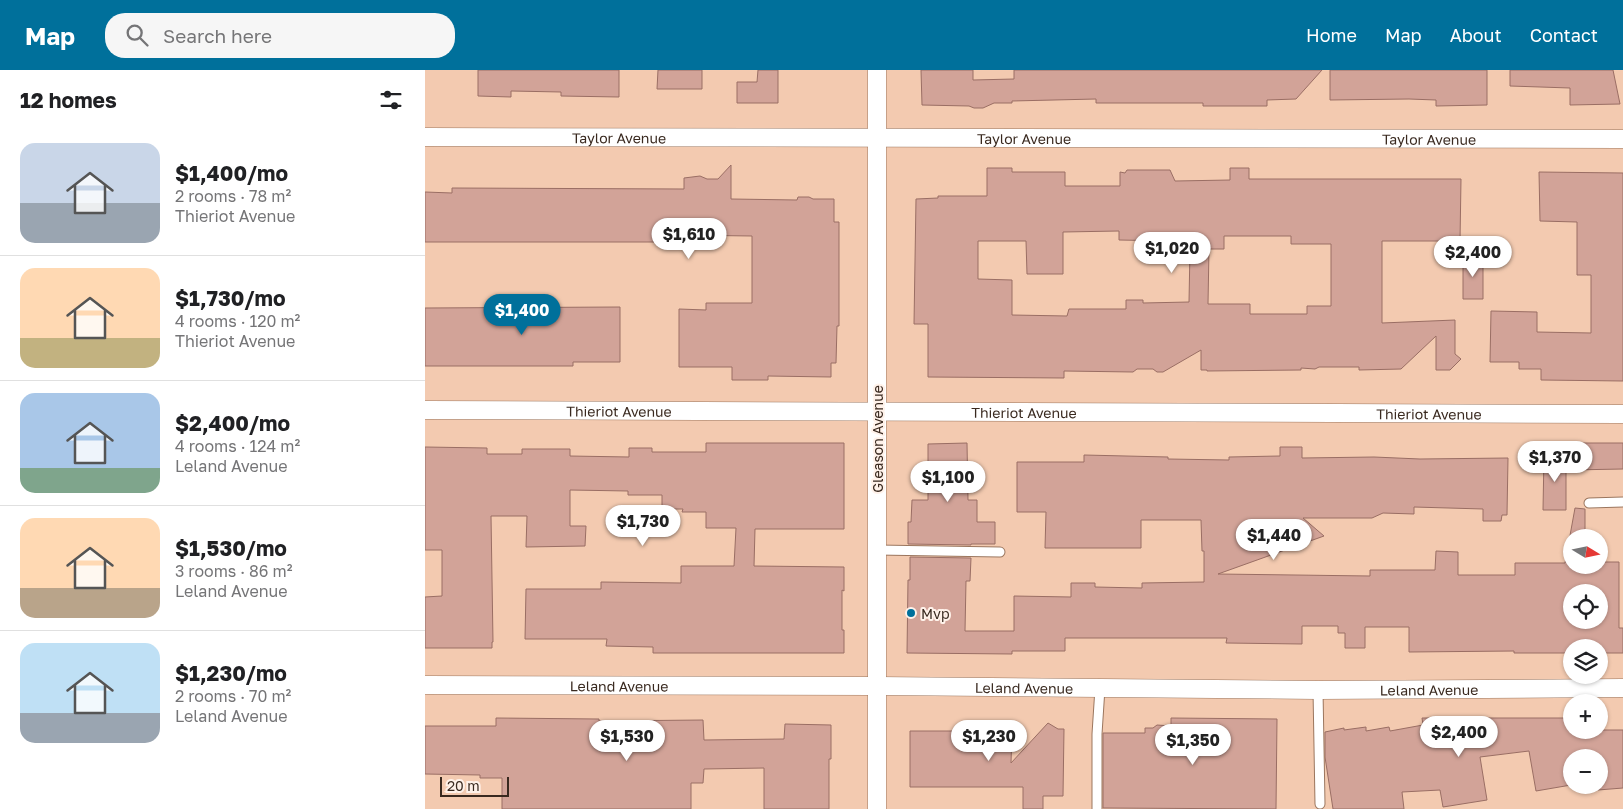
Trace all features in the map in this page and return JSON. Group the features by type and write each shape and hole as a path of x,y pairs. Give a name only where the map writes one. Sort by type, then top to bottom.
{"street":[{"name":"Gleason Avenue","path":"877,70 877,809"},
{"name":"Taylor Avenue","path":"425,137 1623,139"},
{"name":"Thieriot Avenue","path":"425,410 1623,414"},
{"name":"Leland Avenue","path":"425,685 877,686 1318,690 1623,688"}],"lane":[{"path":"1589,503 1623,502"},
{"path":"877,550 1000,552"},
{"path":"1097,809 1099,688"},
{"path":"1318,690 1319,804"}],"building":[{"path":"478,70 619,70 619,97 561,96 561,92 511,91 511,97 478,96"},
{"path":"658,70 702,70 702,89 657,89"},
{"path":"758,70 778,70 778,103 737,103 737,82 757,82"},
{"path":"921,70 973,70 973,80 1014,79 1014,70 1322,70 1296,99 1267,100 1267,106 1203,106 1203,103 1096,103 1096,99 1012,101 1012,103 994,103 983,108 974,108 969,106 922,105"},
{"path":"1330,70 1487,70 1487,105 1436,106 1436,100 1409,99 1330,100"},
{"path":"1510,70 1613,70 1620,104 1570,105 1570,88 1510,86"},
{"path":"731,165 731,199 797,200 798,197 809,197 813,199 834,199 834,222 839,222 839,326 837,326 836,363 831,363 831,377 768,376 768,380 732,380 732,367 679,367 679,309 706,310 706,303 752,303 752,236 677,235 677,242 425,242 425,192 452,193 452,188 684,189 684,178 700,176 707,179 718,179"},
{"path":"987,168 1012,168 1012,172 1065,172 1065,186 1120,186 1120,172 1125,173 1127,170 1170,170 1175,181 1230,180 1230,168 1249,168 1249,179 1461,179 1460,241 1382,241 1382,323 1455,320 1455,354 1461,359 1450,370 1436,370 1436,336 1401,369 1359,370 1359,367 1319,367 1315,369 1301,368 1301,370 1207,371 1201,370 1201,350 1163,372 1157,372 1153,369 1137,369 1133,372 1064,371 1064,378 928,377 928,324 914,324 916,199 938,198 938,196 987,196","holes":["1119,231 1119,240 1172,241 1172,248 1190,249 1189,302 1143,303 1143,300 1126,300 1126,309 1069,309 1067,316 1012,315 1012,280 978,279 978,241 1026,241 1027,274 1063,274 1063,232","1224,236 1291,236 1291,244 1331,244 1331,306 1307,306 1307,314 1250,314 1250,304 1208,304 1209,249 1224,249"]},
{"path":"1539,172 1623,173 1623,381 1541,380 1541,369 1519,369 1519,362 1490,362 1491,311 1537,312 1537,332 1591,333 1591,275 1577,275 1577,222 1540,221"},
{"path":"1463,257 1483,258 1483,299 1463,299"},
{"path":"620,307 620,362 573,362 573,366 425,366 425,308"},
{"path":"706,443 844,443 844,529 755,529 754,566 844,567 842,630 844,630 844,653 653,653 653,647 606,646 607,639 525,639 526,589 601,589 601,582 681,583 681,566 734,566 736,528 706,528 706,512 682,512 683,509 662,509 662,495 628,495 628,491 570,490 570,526 586,526 585,546 526,547 527,516 491,516 492,648 425,648 425,597 442,596 442,550 425,550 425,447 487,448 487,454 522,454 522,449 570,449 570,456 629,457 629,448 652,448 652,452 706,452"},
{"path":"967,443 968,500 977,500 977,522 995,522 995,544 908,544 908,522 911,522 912,500 928,500 928,444"},
{"path":"1570,443 1623,443 1623,469 1570,470"},
{"path":"1280,447 1302,447 1302,458 1508,458 1507,515 1502,515 1501,521 1483,521 1483,509 1414,507 1414,514 1383,513 1372,518 1303,518 1324,536 1218,574 1370,576 1370,570 1435,570 1436,551 1458,552 1458,575 1515,575 1515,563 1563,563 1563,574 1608,574 1608,562 1619,562 1619,628 1623,628 1623,653 1608,653 1608,639 1563,639 1563,653 1514,653 1514,651 1409,652 1409,627 1365,627 1365,648 1345,648 1345,633 1338,633 1338,626 1302,626 1302,644 1226,643 1227,638 1065,638 1065,651 1012,651 1012,654 907,653 910,557 971,558 970,581 966,581 965,631 1014,631 1014,596 1071,597 1071,583 1095,583 1095,587 1142,588 1142,583 1204,582 1201,520 1141,520 1141,548 1045,548 1046,512 1017,512 1017,462 1084,462 1084,455 1229,460 1229,457 1280,456"},
{"path":"1544,455 1566,455 1566,510 1543,510"},
{"path":"1575,508 1585,509 1585,529 1571,529"},
{"path":"496,718 599,719 599,721 703,720 704,740 784,739 785,724 831,725 829,809 764,809 764,768 704,769 703,783 691,783 691,809 502,809 502,778 480,778 480,775 425,774 425,726 496,726"},
{"path":"1171,718 1277,719 1276,809 1103,808 1103,733 1145,733 1145,728 1153,728 1157,725 1171,726"},
{"path":"1422,718 1563,718 1563,739 1608,739 1608,730 1623,730 1623,788 1608,789 1608,749 1563,749 1563,786 1536,791 1529,751 1480,757 1487,800 1443,807 1440,790 1402,792 1404,809 1333,809 1325,757 1325,732 1344,728 1344,730 1366,727 1366,731 1389,727 1390,731 1423,725"},
{"path":"1048,723 1058,729 1064,729 1063,796 1043,796 1043,809 1023,809 1023,787 910,787 910,731 1012,731 1011,763"}],"place":[{"name":"Mvp","path":"911,613"}]}
